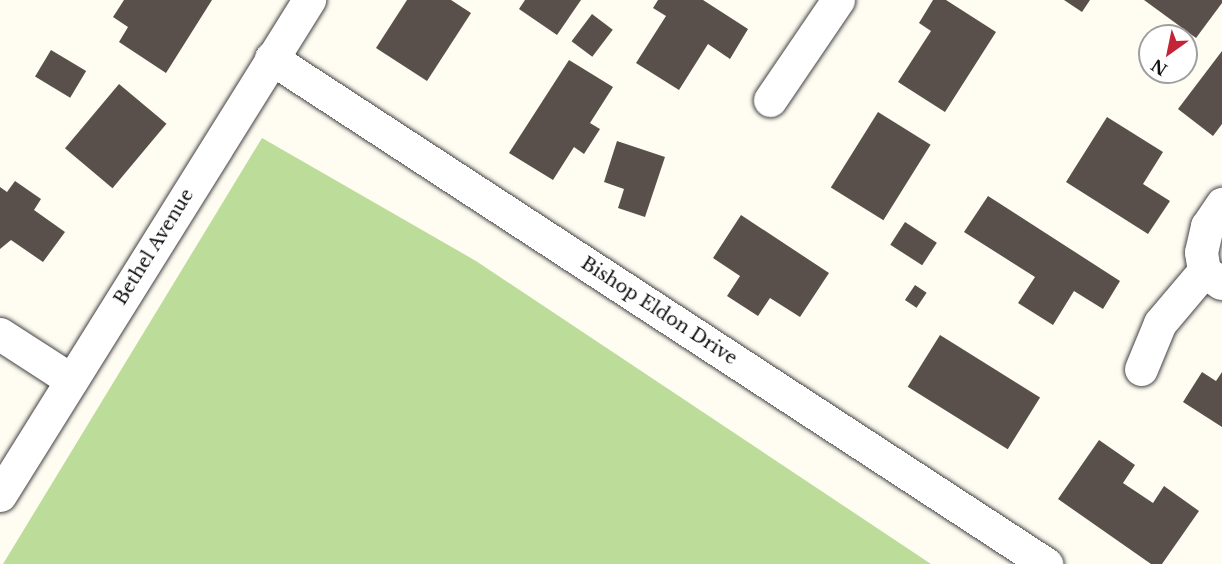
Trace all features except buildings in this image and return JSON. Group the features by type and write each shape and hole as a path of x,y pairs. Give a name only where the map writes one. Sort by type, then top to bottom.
{"street":[{"name":"Bethel Avenue","path":"0,495 309,0"},
{"path":"770,100 838,0"},
{"name":"Bishop Eldon Drive","path":"271,58 1046,564"},
{"path":"1141,369 1160,323 1213,278 1201,252 1207,226 1222,204"},
{"path":"0,334 72,380"}],"green space":[{"path":"262,138 476,261 931,564 3,564"}]}
